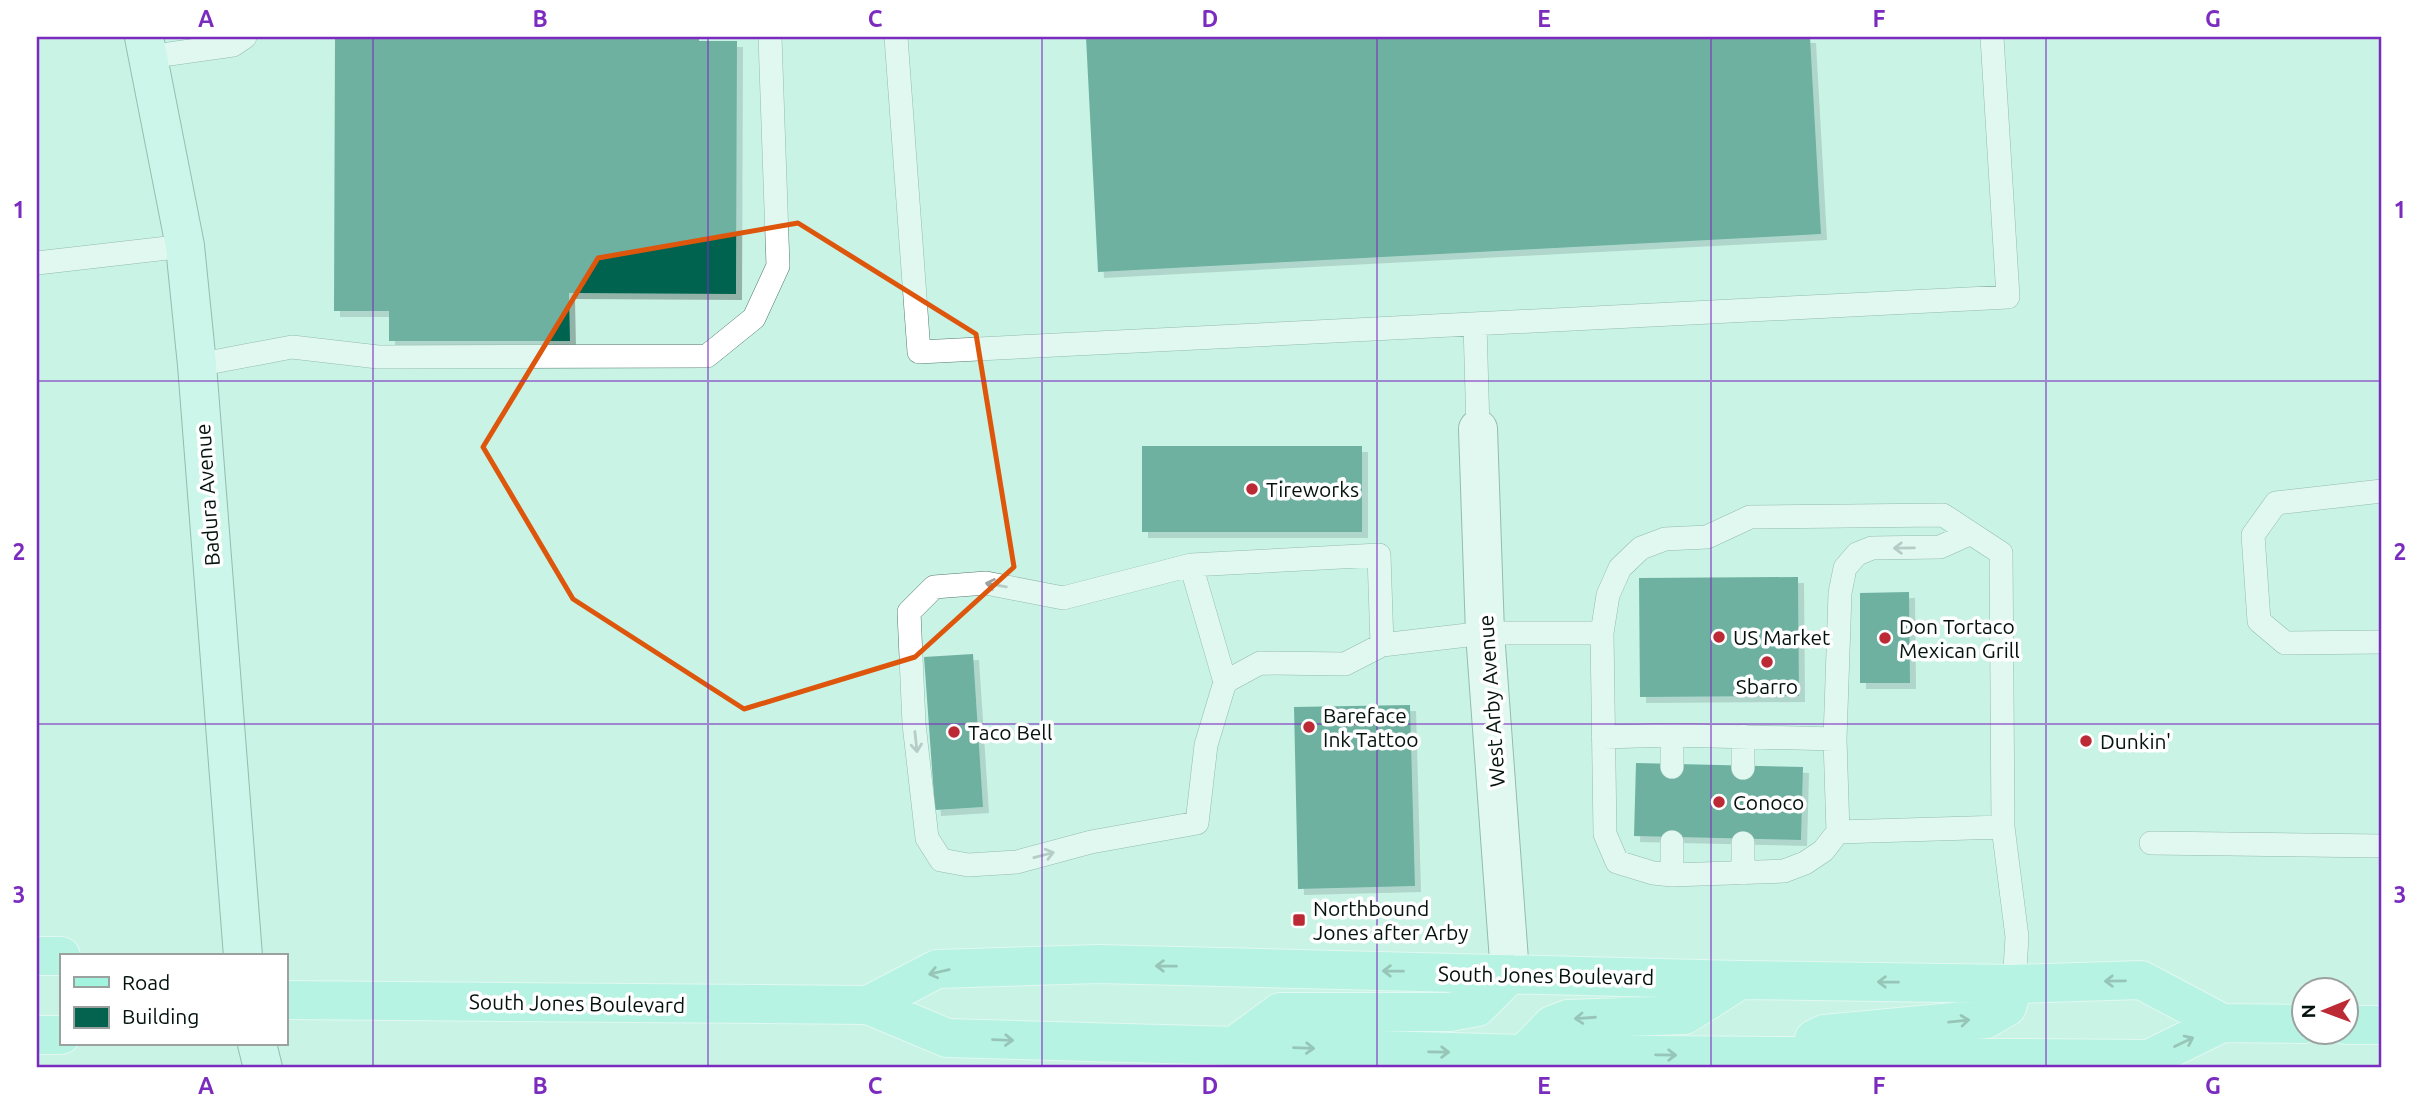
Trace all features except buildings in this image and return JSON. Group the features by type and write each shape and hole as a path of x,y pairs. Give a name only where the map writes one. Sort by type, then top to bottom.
{"main road":[{"name":"Badura Avenue","path":"146,47 184,246 197,365 243,954"},
{"path":"37,956 60,957"},
{"name":"South Jones Boulevard","path":"868,1005 937,970 1098,964 2014,984 2141,980 2222,1023"},
{"path":"1234,1046 1280,1012 1449,1012 1477,1007 1510,974"},
{"path":"1524,1061 1552,1025 1568,1019 1685,1015 1740,979"},
{"path":"1773,1056 1824,1034 1986,1019 2007,1007 2014,984"},
{"name":"South Jones Boulevard","path":"287,1000 868,1005 947,1038 1234,1046 1524,1061 1773,1056 2149,1059 2222,1023 2290,1024"},
{"path":"2360,1025 2382,1025"},
{"path":"37,1035 60,1035"},
{"path":"258,1046 263,1068"}],"street":[{"name":"West Arby Avenue","path":"1478,429 1485,633 1510,974"}],"lane":[{"path":"146,47 233,45 245,37"},
{"path":"197,365 292,346 379,357 707,356 754,318 778,266 770,37"},
{"path":"895,37 919,352 2008,297 1992,37"},
{"path":"37,263 184,246"},
{"path":"1475,324 1478,429"},
{"path":"2382,491 2276,503 2253,535 2259,621 2286,643 2382,642"},
{"path":"1969,534 1940,547 1872,548 1857,554 1845,568 1840,593 1835,738 1838,832 1823,851 1805,863 1784,871 1672,875 1653,873 1617,862 1605,834 1602,633 1608,595 1619,568 1642,548 1665,539 1707,537 1750,517 1943,515 2001,553 2003,827 2017,937 2014,984"},
{"path":"1191,565 1225,682 1206,745 1197,823 1091,842 1017,862 968,865 941,860 927,838 914,724 909,612 934,587 986,583 1063,598 1191,565 1379,555 1382,645"},
{"path":"1225,682 1260,663 1345,664 1382,645 1485,633 1602,633"},
{"path":"1603,737 1672,735 1835,738"},
{"path":"1672,735 1672,767"},
{"path":"1743,768 1744,736"},
{"path":"1838,832 2003,827"},
{"path":"1672,842 1672,875"},
{"path":"1743,843 1743,873"},
{"path":"2151,843 2382,846"}],"highlighted area":[{"path":"798,223 976,334 1014,567 915,657 744,709 573,599 483,447 598,258"}],"place":[{"name":"Tireworks","path":"1252,489"},
{"name":"US Market","path":"1719,637"},
{"name":"Don Tortaco Mexican Grill","path":"1885,638"},
{"name":"Sbarro","path":"1767,662"},
{"name":"Bareface Ink Tattoo","path":"1309,727"},
{"name":"Taco Bell","path":"954,732"},
{"name":"Dunkin'","path":"2086,741"},
{"name":"Conoco","path":"1719,802"},
{"name":"Northbound Jones after Arby","path":"1299,920"}]}
